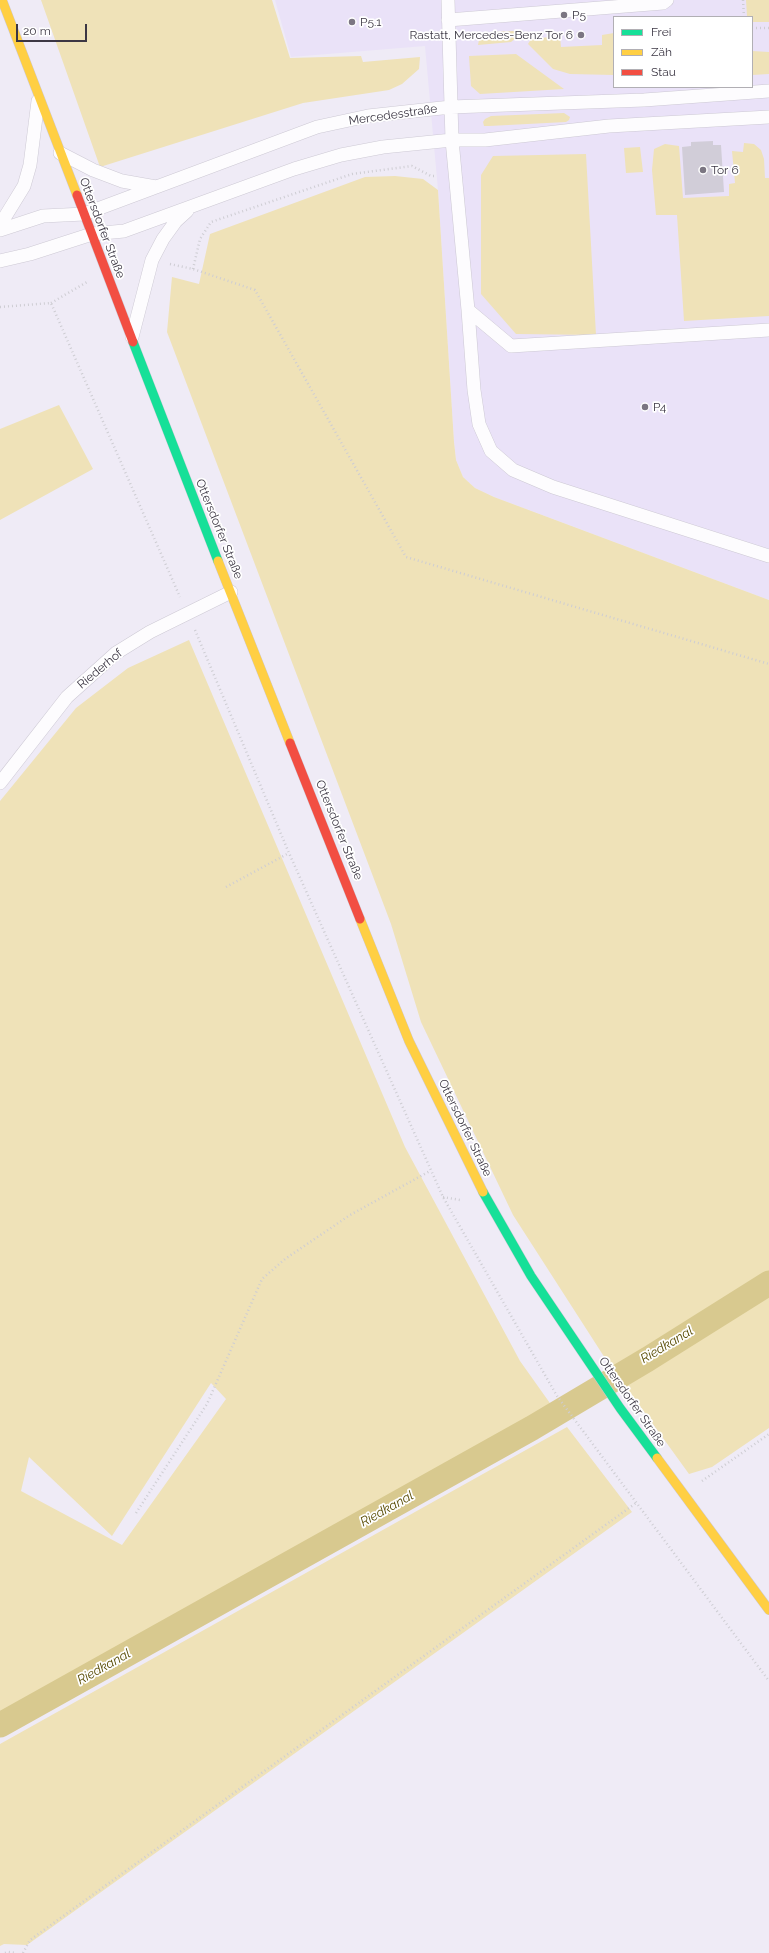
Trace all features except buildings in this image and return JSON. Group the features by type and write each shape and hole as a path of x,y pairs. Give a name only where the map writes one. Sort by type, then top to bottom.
{"street":[{"name":"Ottersdorfer Straße","path":"2,0 38,98 92,234 189,488 232,592 409,1040 485,1196 532,1276 620,1408 769,1610"}],"lane":[{"path":"448,0 452,140 474,390 479,424 491,451 513,470 553,487 769,556"},
{"path":"448,20 663,3 667,0"},
{"name":"Mercedesstraße","path":"0,230 43,216 84,214 317,127 368,116 451,107 670,98 769,91"},
{"path":"0,225 12,207 26,179 30,165 38,98"},
{"path":"0,261 30,254 92,234 124,231 294,169 341,154 384,147 452,140 485,140 609,126 769,117"},
{"path":"60,154 93,170 122,181 158,187"},
{"path":"132,340 152,260 171,227 191,207"},
{"path":"468,310 511,346 769,330"},
{"name":"Riederhof","path":"0,783 73,692 116,653 150,632 232,592"}],"path":[{"path":"743,0 744,16"},
{"path":"753,28 769,28"},
{"path":"193,269 200,239 212,222 352,174 412,166 431,176 455,177"},
{"path":"152,260 193,269 255,290 406,557 769,664"},
{"path":"0,307 51,303 106,271"},
{"path":"51,303 187,613 289,853 430,1171 446,1203 557,1396 769,1682"},
{"path":"226,887 289,853"},
{"path":"136,1514 207,1404 262,1279 285,1259 350,1215 430,1171"},
{"path":"683,1494 769,1434"},
{"path":"23,1953 30,1940 636,1503"},
{"path":"6,1953 16,1953"}],"shaded area":[{"path":"41,0 272,0 290,58 361,56 363,62 420,57 419,69 402,84 389,90 303,103 100,167"},
{"path":"275,0 769,0 769,600 494,497 475,488 463,477 456,460 454,442 438,190 425,46 291,57"},
{"path":"746,0 769,0 769,22 753,22 753,16 747,16"},
{"path":"514,31 516,38 511,42 478,45 479,40 492,32"},
{"path":"613,33 613,75 570,74 553,69 528,44 531,39 560,36 561,47 602,45 602,35"},
{"path":"753,51 769,52 769,74 753,75"},
{"path":"516,54 564,89 480,94 471,86 469,56"},
{"path":"564,113 570,117 566,122 484,126 483,122 491,116"},
{"path":"744,143 754,144 761,150 764,159 765,178 769,178 769,316 684,321 677,215 656,215 652,170 654,149 665,144 679,146 683,198 729,196 729,184 735,183 732,151 743,152"},
{"path":"640,147 643,172 626,173 624,148"},
{"path":"586,154 596,335 516,334 481,294 481,175 493,156"},
{"path":"395,176 423,179 438,190 454,442 456,460 463,477 475,488 494,497 769,600 769,1428 712,1467 689,1474 603,1355 513,1215 421,1022 391,924 167,332 172,277 199,284 210,234 365,177"},
{"path":"59,405 93,469 0,520 0,429"},
{"path":"189,640 405,1147 520,1361 552,1406 0,1713 0,801 76,708 128,668","holes":["211,1383 226,1399 122,1545 21,1491 29,1457 112,1536"]},
{"path":"567,1427 632,1512 27,1945 4,1944 0,1946 0,1744"}],"waterway":[{"name":"Riedkanal","path":"0,1725 532,1428 648,1359 769,1283"}],"traffic: fast":[{"path":"133,342 218,561"},
{"path":"483,1192 531,1276 620,1408 657,1458"}],"traffic: slow":[{"path":"2,0 77,195"},
{"path":"218,561 290,743"},
{"path":"360,919 409,1041 483,1192"},
{"path":"657,1458 769,1610"}],"traffic: jam":[{"path":"77,195 133,342"},
{"path":"290,743 360,919"}],"place":[{"name":"P5","path":"564,15"},
{"name":"P5.1","path":"352,22"},
{"name":"Rastatt, Mercedes-Benz Tor 6","path":"581,35"},
{"name":"Tor 6","path":"703,170"},
{"name":"P4","path":"645,407"}]}
